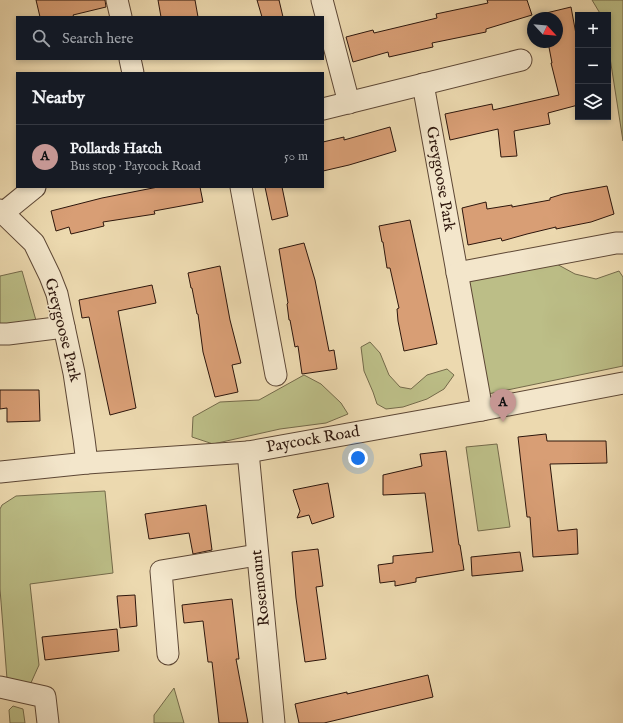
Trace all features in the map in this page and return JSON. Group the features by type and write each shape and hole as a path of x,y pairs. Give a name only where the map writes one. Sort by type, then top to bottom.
{"street":[{"path":"117,0 121,16"},
{"path":"322,0 349,103"},
{"path":"130,60 134,72"},
{"path":"324,109 521,60"},
{"name":"Greygoose Park","path":"423,84 482,410"},
{"name":"Greygoose Park","path":"34,188 2,211 34,243 57,294 74,373 87,463"},
{"path":"241,188 276,375"},
{"path":"457,273 619,243"},
{"path":"0,334 64,327"},
{"name":"Paycock Road","path":"0,472 87,463 248,452 623,383"},
{"name":"Rosemount","path":"248,452 274,723"},
{"path":"168,654 161,571 258,555"},
{"path":"0,687 45,697 48,723"}],"green space":[{"path":"592,0 623,0 623,141 611,64 611,12 599,12"},
{"path":"553,262 575,274 596,279 619,271 623,277 623,366 488,394 469,280"},
{"path":"22,271 37,324 0,328 0,276"},
{"path":"370,342 380,353 389,375 400,387 411,389 427,375 447,369 454,375 444,389 427,399 403,407 386,409 377,404 364,371 361,347"},
{"path":"304,375 321,384 341,403 348,414 326,423 280,429 213,444 192,437 193,417 220,402 259,400"},
{"path":"497,444 510,527 478,531 466,447"},
{"path":"105,491 113,573 30,584 39,665 30,685 7,679 0,589 0,509 2,505 16,496"},
{"path":"174,688 184,723 154,723 154,715"},
{"path":"13,706 23,709 25,723 10,723 9,710"}],"building":[{"path":"36,0 105,0 106,7 74,16 40,16"},
{"path":"158,0 195,0 198,16 161,16"},
{"path":"257,0 279,0 283,16 262,16"},
{"path":"487,0 527,0 531,12 527,12 527,17 486,29 486,32 432,43 433,47 389,57 388,52 353,62 346,37 373,30 374,33 437,18 436,14 488,3"},
{"path":"571,7 575,29 575,106 548,113 550,124 514,131 517,156 501,157 498,129 450,140 445,114 492,104 493,110 559,95 551,63 549,48 563,48 563,12 550,12"},
{"path":"390,127 396,151 324,171 324,142 344,137 344,140"},
{"path":"607,186 614,214 591,222 556,229 556,227 502,241 501,238 468,245 462,208 486,202 487,209 512,205 512,207 550,200 550,198 563,194"},
{"path":"153,188 200,188 203,202 154,211 155,214 103,222 104,226 71,234 69,227 56,231 51,211 102,198"},
{"path":"265,188 282,188 288,216 272,220"},
{"path":"410,220 437,344 404,351 398,321 397,309 399,308 390,268 387,268 379,226"},
{"path":"304,243 315,280 329,351 334,350 337,369 302,374 298,346 295,347 289,320 288,303 279,249"},
{"path":"220,266 230,320 241,363 232,365 238,392 215,397 203,352 198,314 188,273"},
{"path":"152,285 156,303 118,311 136,408 110,415 89,317 82,318 79,300"},
{"path":"0,390 39,390 40,421 7,422 7,408 0,409"},
{"path":"546,434 547,441 606,441 607,463 550,464 558,531 577,529 578,554 533,557 530,517 527,517 518,437"},
{"path":"446,451 459,545 464,570 416,578 416,582 395,586 395,581 380,583 378,565 393,563 393,556 433,552 425,493 383,495 383,475 422,466 420,454"},
{"path":"328,483 334,517 312,524 309,515 297,518 300,511 293,490"},
{"path":"206,505 212,550 193,554 189,533 149,539 145,514"},
{"path":"318,549 323,586 316,587 326,659 305,662 296,598 292,552"},
{"path":"520,552 523,571 472,576 471,557"},
{"path":"135,595 137,626 120,628 117,596"},
{"path":"232,599 239,659 236,659 248,723 219,723 212,662 208,662 203,621 184,623 182,605"},
{"path":"117,629 119,651 45,660 42,637"},
{"path":"428,675 433,697 324,723 299,723 295,704 347,692 347,694"}],"place":[{"name":"Pollards Hatch","path":"503,422"}]}
